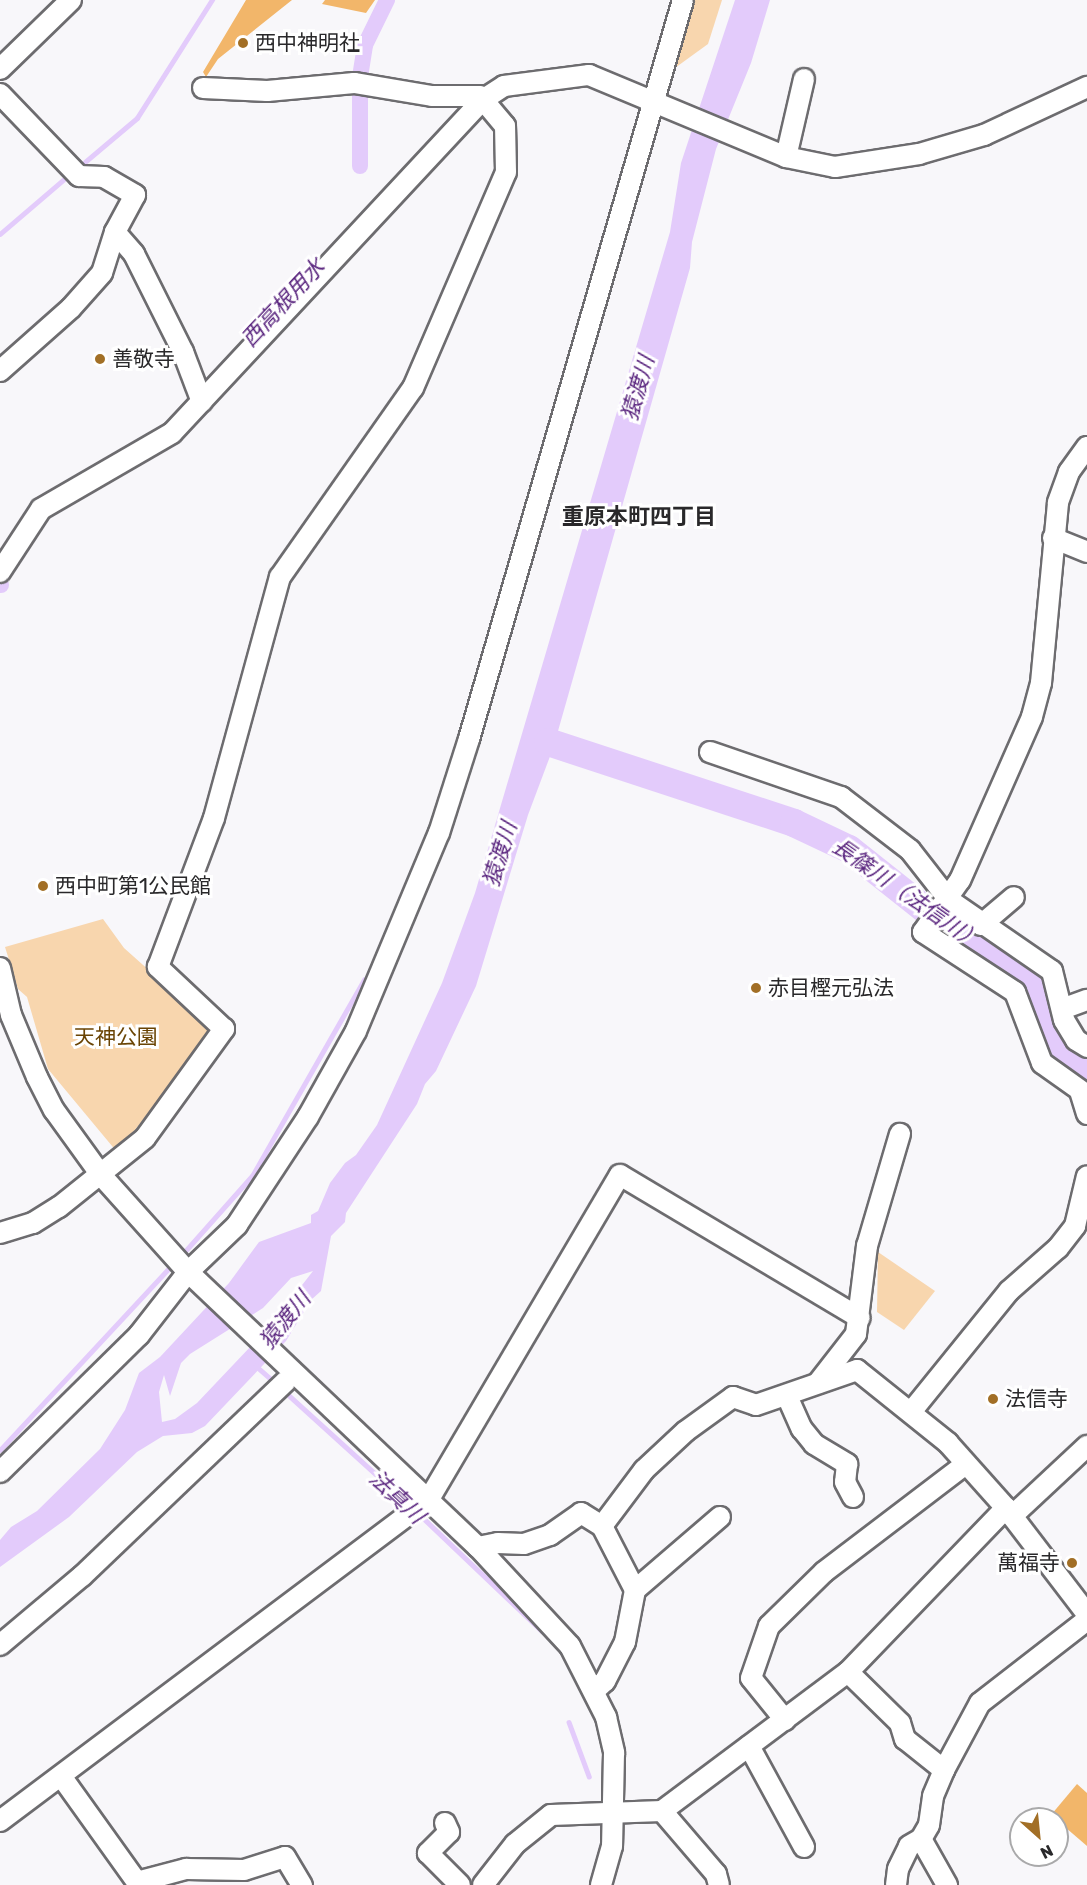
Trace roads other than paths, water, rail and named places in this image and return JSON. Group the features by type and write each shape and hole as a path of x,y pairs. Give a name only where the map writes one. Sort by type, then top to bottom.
{"street":[{"path":"0,69 71,0"},
{"path":"0,1472 139,1335 188,1272 237,1225 308,1117 356,1031 439,833 521,564 683,0"},
{"path":"0,572 41,509 172,433 484,99 504,86 589,75 670,112 786,157 810,164 858,166 919,154 984,135 1087,87"},
{"path":"786,157 804,79"},
{"path":"0,1233 33,1223 100,1175 145,1138 224,1029 158,967 214,818 280,576 413,388 507,172 505,126 484,99 412,94 354,82 267,91 203,88"},
{"path":"0,94 79,176 104,177 135,195 116,232 102,273 71,308 0,371"},
{"path":"116,232 134,254 183,352 202,402"},
{"path":"1087,447 1069,472 1058,503 1041,683 1032,717 960,880 949,900 923,932 1015,992 1042,1063 1084,1093 1087,1114"},
{"path":"1053,538 1087,552"},
{"path":"710,752 841,797 910,850 930,871 949,900 981,925 1036,957 1052,971 1062,1009 1076,1040 1087,1047"},
{"path":"930,871 960,880"},
{"path":"981,925 1014,897"},
{"path":"0,968 12,1015 37,1077 54,1110 100,1175 285,1382 419,1506 478,1547 570,1646 606,1717 614,1754 615,1811 612,1846 601,1885"},
{"path":"1062,1009 1087,1000"},
{"path":"818,1383 856,1334 860,1318 867,1246 900,1134"},
{"path":"0,1821 419,1506 620,1175 860,1318"},
{"path":"911,1412 1009,1291 1058,1248 1074,1226 1087,1176"},
{"path":"602,1526 644,1470 686,1431 733,1397 756,1405 857,1370 911,1412 966,1464 1009,1512 1087,1614"},
{"path":"0,1645 82,1576 246,1416 285,1382"},
{"path":"787,1396 802,1429 814,1444 847,1464 845,1482 853,1497"},
{"path":"483,1885 515,1844 551,1815 662,1811 848,1672 1009,1512 1087,1446"},
{"path":"784,1720 751,1678 769,1626 824,1572 966,1464"},
{"path":"478,1547 524,1545 550,1535 581,1513 602,1526 635,1590 625,1642 605,1681 594,1691"},
{"path":"635,1590 720,1517"},
{"path":"896,1885 898,1869 909,1846 921,1839 929,1825 933,1796 944,1770 980,1703 1087,1620"},
{"path":"848,1672 900,1723 905,1739 917,1751 944,1770"},
{"path":"749,1746 804,1847"},
{"path":"61,1776 137,1882 186,1869 244,1870 285,1857 302,1885"},
{"path":"662,1811 716,1874 719,1885"},
{"path":"445,1823 449,1832 428,1854 460,1885"},
{"path":"921,1839 947,1885"}],"water":[{"name":"猿渡川","path":"735,0 770,0 751,63 716,149 692,242 690,268 558,731 586,747 581,763 552,751 528,815 476,986 436,1071 425,1084 417,1104 346,1213 345,1222 331,1236 321,1291 311,1300 286,1341 205,1426 192,1433 163,1436 137,1452 69,1517 0,1567 0,1540 11,1527 37,1511 100,1449 125,1410 139,1373 160,1357 229,1283 259,1242 311,1223 311,1215 318,1211 330,1183 345,1163 356,1155 377,1125 442,983 475,893 670,232 681,163","holes":["313,1271 271,1325 197,1403 175,1419 162,1422 159,1392 164,1375 170,1396 181,1363 190,1354 263,1308 291,1278"]}],"waterway":[{"path":"85,162 137,118 212,0"},
{"name":"西高根用水","path":"360,77 365,45 387,0"},
{"name":"西高根用水","path":"360,90 360,166"},
{"path":"0,234 63,180"},
{"name":"長篠川（法信川）","path":"548,742 794,823 849,849 941,922 1029,977 1039,993 1049,1035 1060,1053 1087,1070"},
{"path":"180,1257 252,1176 364,980"},
{"path":"0,1450 174,1263"},
{"name":"法真川","path":"256,1366 277,1384"},
{"name":"法真川","path":"283,1390 410,1505"},
{"name":"法真川","path":"418,1513 542,1631"},
{"name":"法真川","path":"569,1722 589,1776"}],"place":[{"name":"西中神明社","path":"243,43"},
{"name":"善敬寺","path":"100,359"},
{"name":"西中町第1公民館","path":"43,886"},
{"name":"赤目樫元弘法","path":"756,988"},
{"name":"法信寺","path":"993,1399"},
{"name":"萬福寺","path":"1072,1563"}],"district":[{"name":"重原本町四丁目","path":"639,517"}],"park label":[{"name":"天神公園","path":"116,1037"}]}
